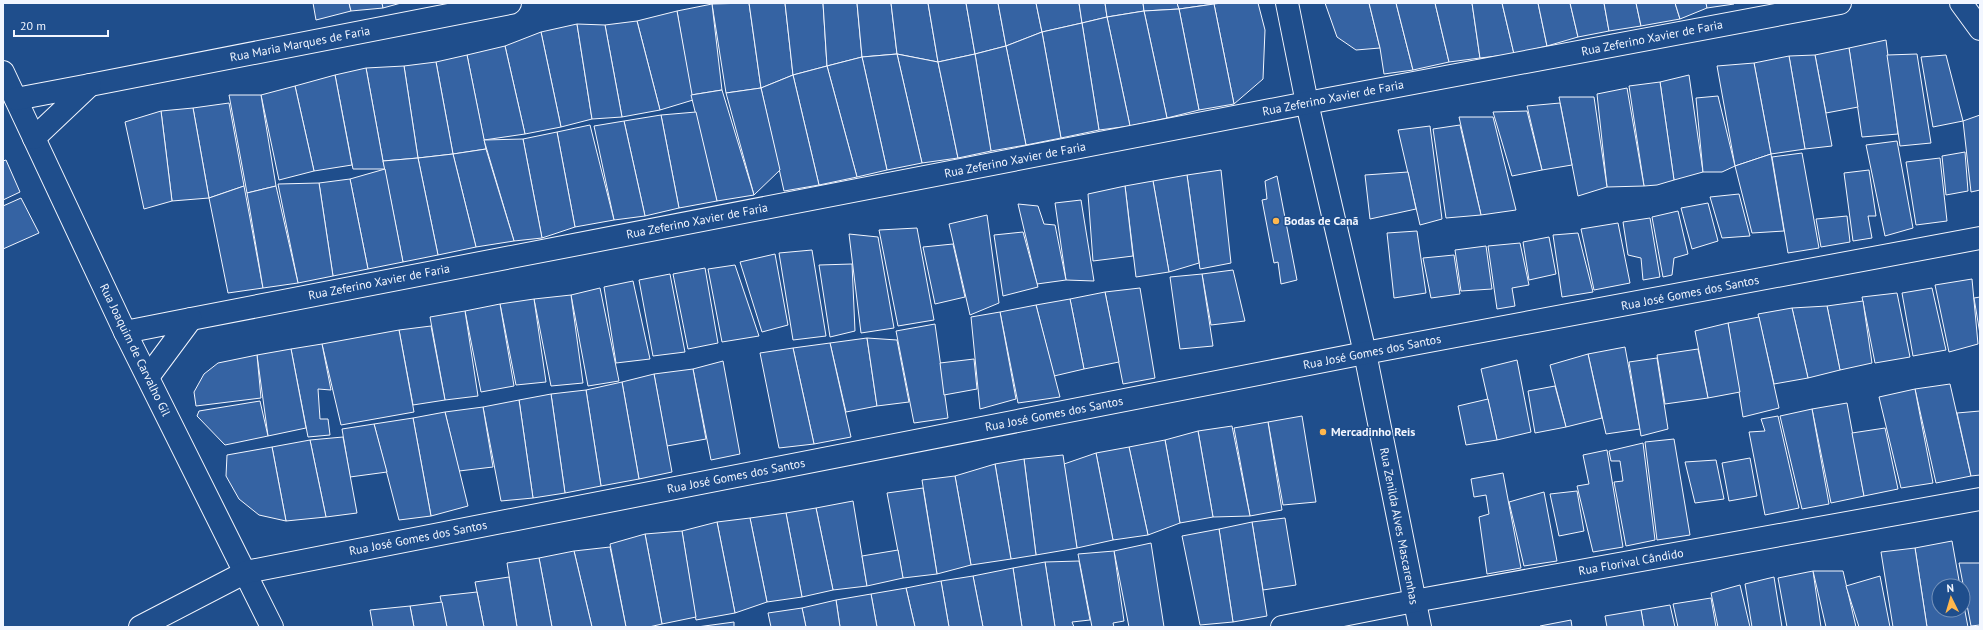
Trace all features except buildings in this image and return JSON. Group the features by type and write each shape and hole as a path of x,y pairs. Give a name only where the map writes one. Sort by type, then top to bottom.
{"street":[{"name":"Rua Maria Marques de Faria","path":"16,99 510,3"},
{"name":"Rua Zenilda Alves Mascarenhas","path":"1287,3 1307,103 1365,353 1420,627"},
{"name":"Rua Zeferino Xavier de Faria","path":"125,332 1307,103 1840,3"},
{"path":"1960,3 1980,29"},
{"name":"Rua Joaquim de Carvalho Gil","path":"3,72 125,332 246,572 272,627"},
{"path":"34,138 90,85"},
{"name":"Rua José Gomes dos Santos","path":"140,627 246,572 1365,353 1980,238"},
{"path":"148,377 191,319"},
{"name":"Rua Florival Cândido","path":"1282,627 1414,601 1980,499"}],"place":[{"name":"Bodas de Canã","path":"1276,221"},
{"name":"Mercadinho Reis","path":"1323,432"}]}
